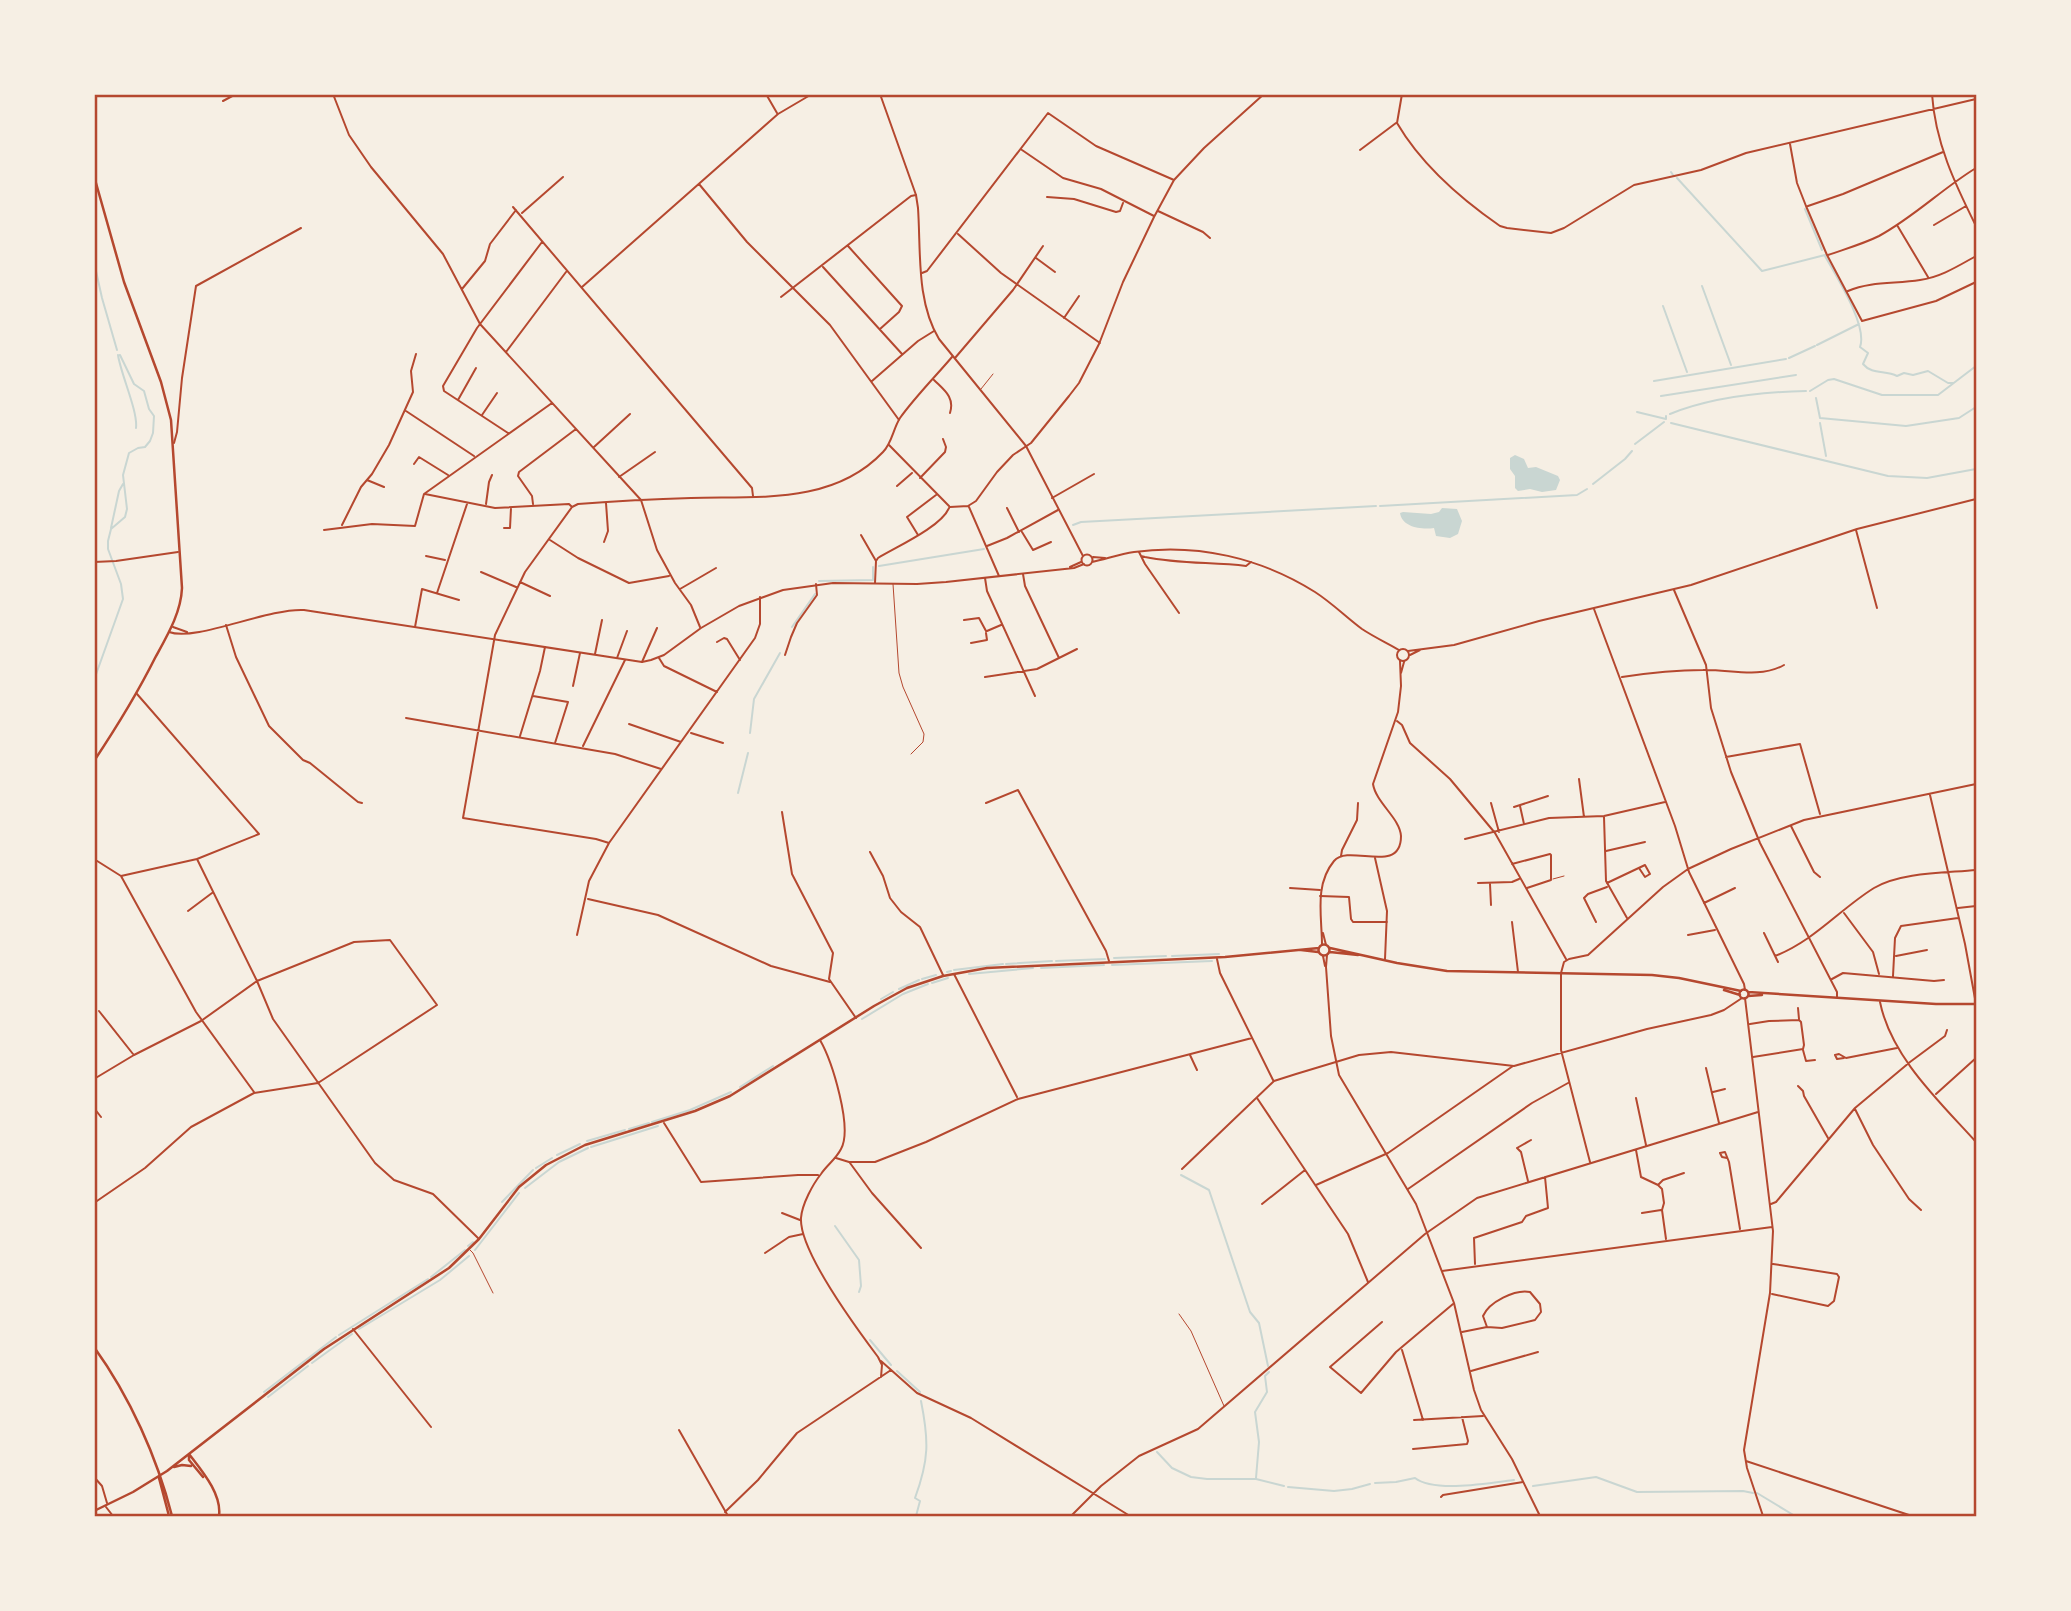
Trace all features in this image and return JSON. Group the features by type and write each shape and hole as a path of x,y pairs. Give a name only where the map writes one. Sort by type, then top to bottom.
{"main road":[{"path":"94,176 124,282 167,398 172,420 182,595 172,627 94,761"},
{"path":"94,1511 169,1470 307,1362 353,1329 440,1275 470,1250 519,1187 546,1165 585,1145 663,1122 730,1096 907,988 943,975 1004,967 1325,950 1447,971 1661,976 1744,994 1976,1004"},
{"path":"94,1347 145,1437 170,1517"},
{"path":"189,1454 188,1460 213,1490"},
{"path":"189,1454 219,1502 219,1517"},
{"path":"169,1470 182,1465 193,1466"}],"street":[{"path":"223,101 236,94"},
{"path":"333,94 349,135 371,167 442,252 480,324 641,500 657,550 679,590 691,605 701,628"},
{"path":"766,94 778,114"},
{"path":"581,288 778,114 813,94"},
{"path":"880,94 916,195 926,310 934,331 1026,446 1058,510 1085,555 1106,558"},
{"path":"889,445 950,507 968,506 979,498 1003,465 1026,446 1074,390 1100,343 1118,294 1174,180 1204,148 1264,94"},
{"path":"1360,149 1396,123 1402,94"},
{"path":"1931,94 1944,152 1954,181 1976,226"},
{"path":"1396,123 1444,181 1494,222 1507,229 1551,233 1634,186 1701,170 1746,153 1976,99"},
{"path":"922,273 927,271 958,233 1048,113 1096,146 1174,180"},
{"path":"1789,143 1797,183 1827,255 1862,321 1936,301 1976,282"},
{"path":"1021,149 1063,178 1101,190 1154,217"},
{"path":"1807,206 1944,152"},
{"path":"1827,255 1875,237 1976,167"},
{"path":"520,215 563,177"},
{"path":"699,184 747,242 830,325 899,419"},
{"path":"781,297 911,196 916,195"},
{"path":"1048,197 1074,199 1116,212 1124,201"},
{"path":"1934,225 1966,205"},
{"path":"513,207 752,488 753,497"},
{"path":"461,289 485,261 490,244 516,210"},
{"path":"1157,211 1203,232 1210,238"},
{"path":"1971,215 1976,212"},
{"path":"1897,224 1928,278"},
{"path":"173,445 197,286 301,228"},
{"path":"958,233 1001,273 1100,343"},
{"path":"509,433 444,391 443,386 480,324 542,242"},
{"path":"847,246 902,306 880,329"},
{"path":"609,844 596,839 463,818 495,639 528,566 572,508 578,504 798,495 836,484 870,463 889,445 899,419 1017,284 1043,246"},
{"path":"1847,292 1871,283 1928,278 1945,273 1976,256"},
{"path":"1035,258 1055,272"},
{"path":"821,266 902,354"},
{"path":"505,353 567,271"},
{"path":"1064,318 1079,296"},
{"path":"871,382 918,341 934,331"},
{"path":"341,527 366,480 381,460 413,392 411,371 416,354"},
{"path":"458,400 476,368"},
{"path":"933,379 951,399 950,413"},
{"path":"482,416 497,393"},
{"path":"324,530 372,524 415,526 424,494 552,403"},
{"path":"405,410 475,457"},
{"path":"593,448 630,414"},
{"path":"533,506 533,496 518,476 519,472 576,429"},
{"path":"920,478 945,452 943,439"},
{"path":"619,477 655,452"},
{"path":"414,464 419,457 449,476"},
{"path":"897,486 914,471"},
{"path":"1052,498 1094,474"},
{"path":"485,506 492,475"},
{"path":"366,480 384,487"},
{"path":"424,494 495,508 569,505 572,508"},
{"path":"919,536 907,517 936,494"},
{"path":"1398,652 1404,649 1421,650 1454,645 1539,621 1674,590 1723,576 1856,529 1976,499"},
{"path":"604,542 608,531 606,502"},
{"path":"437,593 467,503"},
{"path":"968,506 999,577"},
{"path":"504,528 510,528 512,507"},
{"path":"876,561 919,536 946,514 950,507"},
{"path":"1006,508 1033,550 1051,542"},
{"path":"987,546 1058,510"},
{"path":"1856,529 1877,608"},
{"path":"861,535 876,561 875,584"},
{"path":"549,539 578,558 629,583 671,576"},
{"path":"169,632 195,632 289,609 642,662 659,658 728,611 783,590 816,584 917,584 999,577 1069,568 1083,563 1088,565 1106,558 1139,552 1195,551 1251,562 1300,583 1318,594 1398,652 1401,674 1400,700 1395,720 1373,784 1377,796 1399,829 1400,840 1394,853 1388,856 1341,856 1333,862 1320,890 1331,1036 1336,1062 1341,1080 1408,1189 1454,1303 1477,1401 1510,1455 1540,1517"},
{"path":"94,562 114,562 179,552"},
{"path":"1139,552 1179,613"},
{"path":"1083,563 1085,555"},
{"path":"426,556 446,561"},
{"path":"1141,556 1184,563 1246,566 1251,562"},
{"path":"1092,557 1092,562"},
{"path":"679,590 716,568"},
{"path":"481,572 517,587"},
{"path":"1023,574 1025,586 1059,659"},
{"path":"985,578 987,591 1035,696"},
{"path":"520,582 550,596"},
{"path":"785,655 797,623 817,595 816,584"},
{"path":"415,626 422,589 459,600"},
{"path":"1674,590 1707,670 1711,708 1725,757 1758,838 1831,979 1838,998"},
{"path":"577,935 589,881 609,844 755,638 760,624 760,597"},
{"path":"1594,608 1666,801 1688,869 1744,984 1773,1226 1770,1293 1744,1450 1763,1517"},
{"path":"964,620 979,618 986,631 987,640 971,643"},
{"path":"594,654 602,620"},
{"path":"226,625 236,657 269,726 303,760 358,803 362,803"},
{"path":"986,631 1002,625"},
{"path":"172,627 180,631 195,632"},
{"path":"642,662 657,628"},
{"path":"617,658 627,631"},
{"path":"717,642 727,639 740,660"},
{"path":"520,737 545,646"},
{"path":"985,677 1046,666 1077,649"},
{"path":"1401,674 1404,662 1421,650"},
{"path":"1408,651 1410,656"},
{"path":"573,686 580,652"},
{"path":"659,658 664,666 718,693"},
{"path":"582,747 625,659"},
{"path":"1400,661 1404,662"},
{"path":"1620,678 1707,670 1759,672 1784,665"},
{"path":"121,876 197,859 259,834 136,693"},
{"path":"532,695 568,702 555,743"},
{"path":"406,718 582,747 615,754 661,769"},
{"path":"1395,720 1402,725 1410,743 1450,779 1497,832"},
{"path":"629,724 681,742"},
{"path":"689,732 723,743"},
{"path":"1725,757 1800,744 1821,816"},
{"path":"1579,779 1584,818"},
{"path":"1590,1163 1561,1053 1561,973 1562,964 1566,960 1588,955 1662,887 1688,869 1758,838 1821,816 1976,784"},
{"path":"986,803 1016,790 1106,951 1109,962"},
{"path":"1930,794 1976,1004"},
{"path":"1514,807 1548,796"},
{"path":"1465,839 1549,818 1604,816 1666,801"},
{"path":"1341,856 1357,820 1358,803"},
{"path":"1491,803 1497,832 1512,864 1566,960"},
{"path":"1519,805 1524,824"},
{"path":"782,812 792,874 833,953 828,975 830,982 856,1018"},
{"path":"1604,816 1607,885 1628,919"},
{"path":"1790,825 1814,872 1820,877"},
{"path":"1605,851 1645,842"},
{"path":"870,852 883,876 890,897 901,912 920,927 943,975"},
{"path":"1512,864 1550,854 1552,856 1551,880 1526,888"},
{"path":"1374,857 1387,911 1385,960"},
{"path":"94,859 121,876 201,1021 254,1093"},
{"path":"197,859 274,1019 382,1171 399,1183 433,1194 479,1240"},
{"path":"1596,922 1584,898 1639,868"},
{"path":"1775,956 1809,939 1876,887 1907,877 1976,870"},
{"path":"1478,883 1512,882 1520,879"},
{"path":"1490,883 1491,905"},
{"path":"1290,888 1320,890"},
{"path":"1703,904 1735,888"},
{"path":"188,911 213,893"},
{"path":"1320,896 1349,897 1350,919 1353,922 1387,922"},
{"path":"587,898 676,921 771,966 830,982"},
{"path":"1956,908 1976,906"},
{"path":"1844,912 1873,952 1879,975"},
{"path":"1893,978 1896,937 1901,926 1959,918"},
{"path":"1512,922 1518,972"},
{"path":"1688,935 1716,929"},
{"path":"1764,933 1778,962"},
{"path":"94,1079 201,1021 257,981 354,942 390,940 437,1005 318,1083 254,1093 186,1130 145,1168 94,1203"},
{"path":"1895,956 1927,950"},
{"path":"1217,957 1220,973 1274,1081"},
{"path":"953,973 1018,1099"},
{"path":"1831,979 1843,973 1944,980"},
{"path":"1316,1185 1386,1154 1514,1066 1719,1012 1744,994"},
{"path":"1880,1001 1898,1048 1908,1065 1976,1142"},
{"path":"1798,1008 1804,1045 1802,1049 1806,1061 1815,1060"},
{"path":"99,1011 134,1055"},
{"path":"1749,1024 1799,1020"},
{"path":"1770,1204 1776,1202 1855,1108 1945,1036 1947,1030"},
{"path":"836,1158 849,1162 875,1162 1018,1099 1252,1038"},
{"path":"820,1040 836,1075 844,1122 844,1141 836,1158 819,1175 803,1207 801,1220 811,1255 878,1357 882,1365 881,1377"},
{"path":"1844,1058 1898,1048"},
{"path":"1752,1058 1802,1049"},
{"path":"1182,1169 1274,1081 1359,1055 1391,1052 1514,1066"},
{"path":"1190,1055 1197,1070"},
{"path":"1935,1095 1976,1058"},
{"path":"1706,1069 1719,1124"},
{"path":"1408,1189 1532,1103 1569,1083"},
{"path":"1798,1086 1804,1091 1804,1096 1828,1139"},
{"path":"1712,1092 1726,1089"},
{"path":"1257,1098 1348,1234 1368,1283"},
{"path":"1636,1098 1647,1146"},
{"path":"94,1108 101,1117"},
{"path":"1855,1108 1873,1145 1909,1199 1922,1210"},
{"path":"1071,1517 1093,1494 1139,1457 1198,1429 1427,1233 1477,1198 1758,1112"},
{"path":"663,1122 701,1182 819,1175"},
{"path":"1529,1182 1521,1152 1517,1148 1531,1140"},
{"path":"1636,1149 1641,1177 1662,1189 1666,1240"},
{"path":"1727,1158 1740,1230"},
{"path":"849,1162 872,1193 921,1248"},
{"path":"1262,1204 1305,1170"},
{"path":"1658,1185 1663,1180 1684,1173"},
{"path":"1475,1265 1474,1238 1522,1222 1526,1216 1548,1208 1545,1177"},
{"path":"1642,1213 1662,1210"},
{"path":"782,1213 797,1221 801,1220"},
{"path":"1442,1271 1773,1226"},
{"path":"765,1253 789,1237 804,1234"},
{"path":"1770,1293 1828,1306 1834,1301 1839,1277 1838,1274 1772,1264"},
{"path":"1461,1332 1487,1327 1502,1328 1535,1320 1540,1315 1541,1306 1532,1294 1519,1292 1486,1310 1483,1316 1487,1327"},
{"path":"1382,1322 1330,1367 1361,1393 1401,1348 1454,1303"},
{"path":"353,1329 431,1427"},
{"path":"1401,1348 1423,1420"},
{"path":"1470,1372 1538,1352"},
{"path":"878,1357 917,1393 971,1418 1130,1517"},
{"path":"725,1512 758,1480 797,1433 891,1370"},
{"path":"1414,1420 1484,1415"},
{"path":"1413,1449 1467,1444 1462,1417"},
{"path":"679,1430 728,1517"},
{"path":"1745,1461 1912,1517"},
{"path":"94,1477 102,1486 113,1517"},
{"path":"1441,1497 1524,1482"}],"lane":[{"path":"980,390 993,374"},
{"path":"893,584 899,673 902,687 924,734 923,742 911,754"},
{"path":"1551,880 1564,876"},
{"path":"470,1250 493,1293"},
{"path":"1179,1314 1191,1331 1224,1406"}],"shaded area":[{"path":"1515,455 1524,459 1528,468 1536,467 1558,476 1560,480 1556,490 1518,491 1515,488 1515,476 1510,469 1510,458"},
{"path":"1442,508 1457,509 1462,521 1458,534 1450,538 1436,536 1434,528 1418,528 1404,522 1400,513 1431,514"}],"waterway":[{"path":"1677,178 1762,271 1825,255"},
{"path":"1805,209 1822,250"},
{"path":"1825,256 1855,314 1861,338 1860,347 1868,353 1863,364 1870,370 1897,376 1928,371 1948,383 1953,383"},
{"path":"94,262 117,350"},
{"path":"1702,286 1731,365"},
{"path":"1663,306 1687,372"},
{"path":"1817,345 1859,324"},
{"path":"1789,358 1815,346"},
{"path":"118,355 136,428"},
{"path":"94,680 123,599 121,584 108,549 111,529 125,517 127,509 123,475 129,453 145,447 153,433 154,416 144,391 134,384 120,355"},
{"path":"1654,381 1786,359"},
{"path":"1810,391 1834,379 1882,395 1938,395 1976,366"},
{"path":"1661,396 1796,375"},
{"path":"1670,414 1737,396 1806,391"},
{"path":"1816,398 1820,418"},
{"path":"1820,418 1906,426 1959,418 1976,407"},
{"path":"1637,412 1666,419 1666,416"},
{"path":"1635,444 1664,422"},
{"path":"1671,423 1888,476 1927,478 1976,469"},
{"path":"1820,423 1826,456"},
{"path":"1593,484 1632,451"},
{"path":"111,528 123,484"},
{"path":"1380,506 1577,495 1587,489"},
{"path":"1073,525 1081,522 1376,506"},
{"path":"879,566 984,549"},
{"path":"819,581 873,580 873,567"},
{"path":"792,627 815,594"},
{"path":"750,733 754,699 780,653"},
{"path":"738,793 748,753"},
{"path":"1172,956 1219,954"},
{"path":"1114,958 1166,956"},
{"path":"1056,961 1105,959"},
{"path":"1006,964 1052,961"},
{"path":"1112,965 1212,961"},
{"path":"954,970 1003,964"},
{"path":"1041,968 1104,965"},
{"path":"969,974 1033,968"},
{"path":"947,972 951,971"},
{"path":"922,979 936,975"},
{"path":"932,983 948,978"},
{"path":"899,989 919,980"},
{"path":"862,1019 903,994 928,984"},
{"path":"881,999 893,992"},
{"path":"740,1087 773,1066"},
{"path":"652,1122 690,1110 731,1092"},
{"path":"629,1129 649,1123"},
{"path":"591,1147 658,1126"},
{"path":"587,1141 625,1130"},
{"path":"557,1155 580,1144"},
{"path":"525,1188 559,1162 588,1148"},
{"path":"536,1168 552,1158"},
{"path":"502,1202 533,1170"},
{"path":"1181,1175 1209,1190 1250,1312 1259,1323 1268,1366"},
{"path":"475,1250 519,1193"},
{"path":"835,1226 859,1260 859,1292"},
{"path":"468,1246 473,1242"},
{"path":"431,1277 465,1250"},
{"path":"359,1329 440,1280 469,1256"},
{"path":"339,1335 428,1279"},
{"path":"312,1363 352,1334"},
{"path":"264,1392 336,1337"},
{"path":"870,1340 891,1365"},
{"path":"268,1397 308,1366"},
{"path":"897,1371 920,1392"},
{"path":"1256,1478 1259,1442 1255,1412 1267,1392 1265,1376 1269,1372"},
{"path":"916,1516 920,1501 915,1498 926,1450 921,1401"},
{"path":"1157,1452 1172,1468 1191,1477 1256,1479 1284,1486"},
{"path":"1533,1486 1596,1477 1637,1492 1753,1493"},
{"path":"1375,1483 1415,1478 1435,1485 1463,1486 1514,1480"},
{"path":"1288,1487 1334,1491 1370,1484"},
{"path":"1757,1493 1795,1516"}]}
